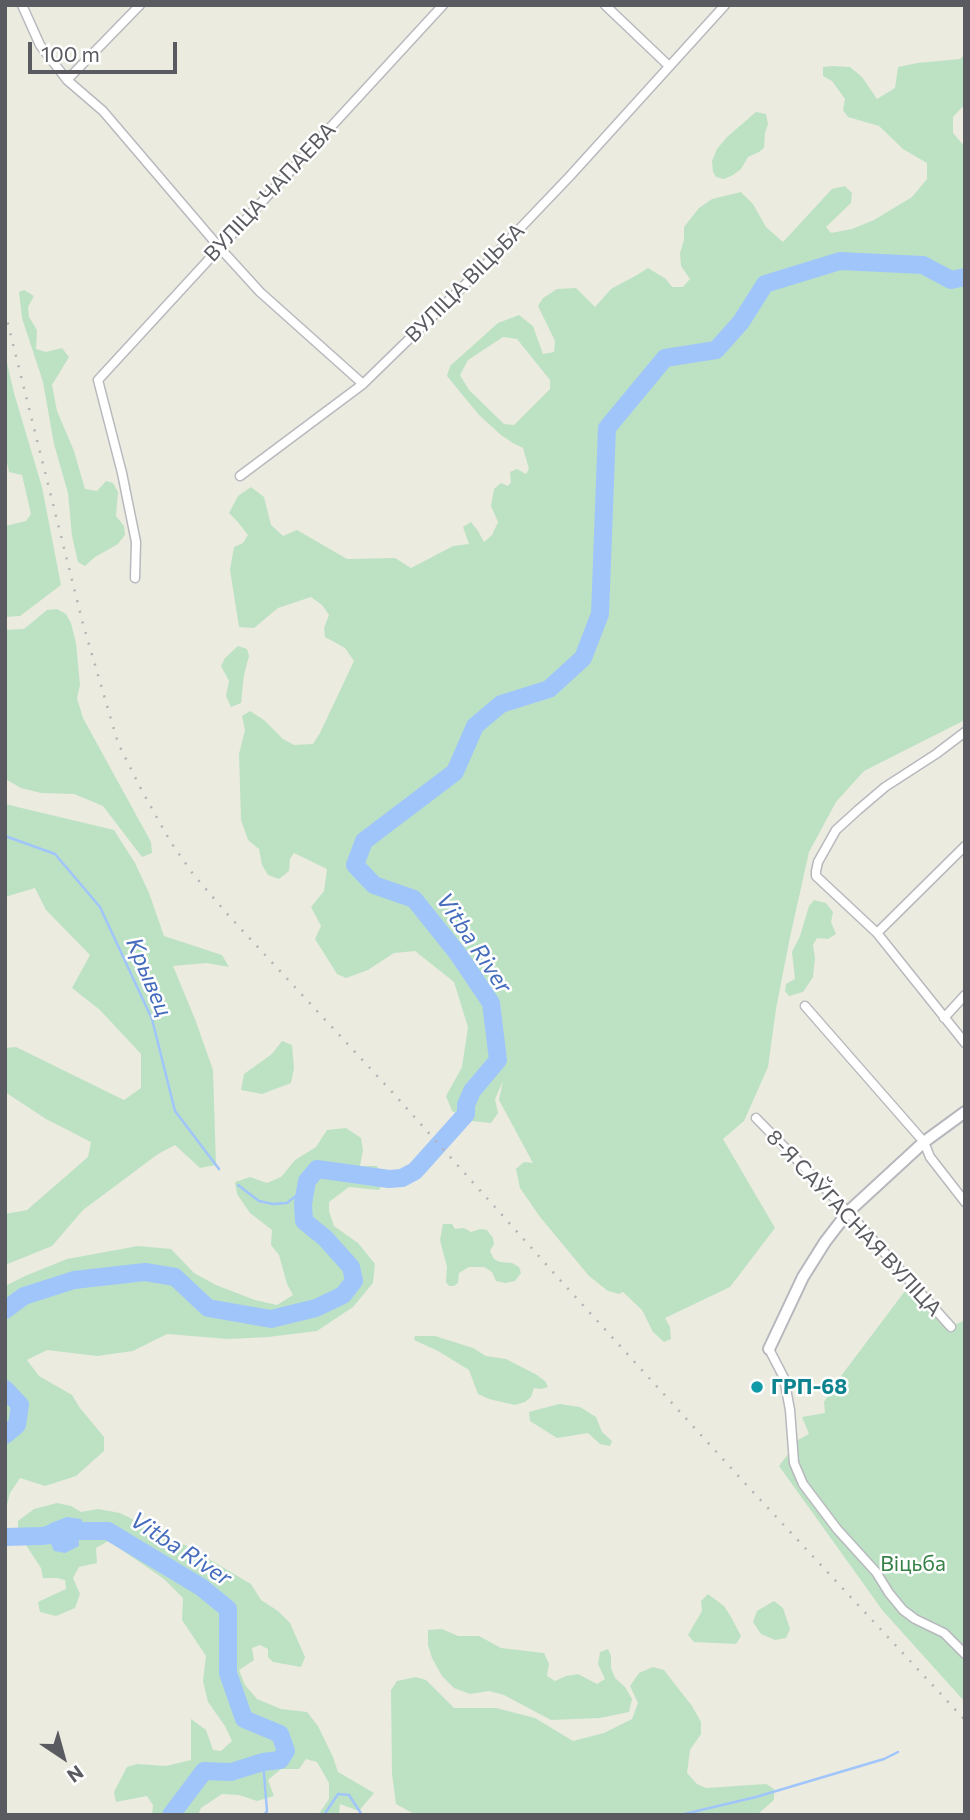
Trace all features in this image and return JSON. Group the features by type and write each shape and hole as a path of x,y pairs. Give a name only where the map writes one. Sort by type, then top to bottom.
{"street":[{"path":"22,5 40,45 67,80 103,111 260,292 363,384"},
{"path":"67,80 140,5"},
{"name":"ВУЛІЦА ЧАПАЕВА","path":"135,578 136,542 122,473 98,380 443,5"},
{"path":"606,5 669,66"},
{"name":"ВУЛІЦА ВІЦЬБА","path":"240,476 363,384 533,215 725,5"},
{"path":"965,732 885,786 836,830 818,862 816,876 877,933 965,1043"},
{"path":"877,933 965,846"},
{"path":"944,1018 965,995"},
{"path":"805,1006 924,1142 930,1157 965,1202"},
{"path":"965,1112 924,1142 848,1212 803,1277 769,1349 784,1378 790,1410 794,1462 803,1484 876,1572 903,1610 944,1633 965,1654"},
{"name":"8-Я САЎГАСНАЯ ВУЛІЦА","path":"755,1118 848,1212 951,1327"}],"green space":[{"path":"965,54 965,104 953,117 953,133 965,147 965,718 864,771 836,802 809,852 776,1009 768,1067 744,1121 723,1139 775,1228 730,1287 665,1318 670,1327 671,1339 664,1342 653,1332 642,1310 623,1292 619,1294 608,1291 589,1276 540,1217 520,1188 516,1169 524,1162 533,1163 499,1100 503,1081 495,1099 498,1113 491,1123 471,1121 452,1111 446,1096 462,1067 468,1027 454,982 415,951 394,953 368,970 346,978 337,974 315,939 321,926 311,907 324,891 327,869 294,853 290,859 289,871 279,879 268,875 262,865 259,849 248,840 241,820 239,754 245,730 242,716 250,711 294,745 313,744 354,661 345,648 325,637 324,628 329,615 322,605 311,597 278,608 254,628 239,627 230,570 234,547 243,543 248,535 229,513 238,496 251,487 264,497 271,525 283,536 297,530 347,559 395,558 411,568 453,546 469,544 463,527 471,522 484,542 492,535 498,522 491,506 494,489 501,483 508,486 511,482 510,472 517,469 526,474 529,469 523,448 501,435 479,415 447,376 450,366 498,323 519,315 533,326 543,354 554,352 555,341 538,306 543,298 557,289 576,288 595,307 611,289 648,268 666,279 672,287 683,287 690,279 681,266 684,227 699,208 712,199 741,192 753,204 766,227 783,242 832,189 845,186 852,193 851,203 826,227 831,233 852,229 874,220 912,197 927,179 927,163 903,149 879,126 848,117 843,110 845,99 832,81 823,76 823,67 850,67 862,77 877,99 895,88 898,67 960,59","holes":["503,337 517,339 550,380 550,389 514,425 504,424 469,390 460,375 468,360"]},
{"path":"756,112 766,114 768,124 764,148 748,157 741,169 733,175 724,179 716,177 712,161 717,149"},
{"path":"24,290 34,296 28,307 29,317 37,330 36,349 46,352 62,348 69,357 52,385 57,411 74,451 85,489 97,491 106,481 113,483 118,492 116,516 124,526 125,535 118,544 85,566 78,562 72,536 68,493 54,444 43,382 22,318 19,292"},
{"path":"5,354 42,487 61,585 20,616 5,617 5,526 26,521 31,514 22,475 9,472 5,454"},
{"path":"57,609 66,614 76,643 80,685 77,698 83,718 151,842 152,853 142,857 103,806 74,794 41,793 21,788 5,779 5,630 24,629 47,610"},
{"path":"238,646 247,649 249,656 241,703 231,707 226,696 229,681 221,666 225,658"},
{"path":"5,804 114,830 135,863 164,936 222,955 229,967 206,963 173,966 213,1070 216,1165 200,1168 175,1145 158,1154 83,1210 52,1246 5,1265 5,1214 27,1210 88,1157 91,1142 46,1119 5,1092 5,1048 16,1047 124,1100 141,1088 141,1054 100,1010 72,988 90,955 46,910 35,888 5,897"},
{"path":"814,900 826,903 833,912 831,922 836,934 828,939 817,938 813,945 813,977 803,992 789,996 785,991 786,984 795,979 792,952 809,906"},
{"path":"282,1041 292,1045 294,1068 291,1083 262,1094 241,1090 244,1074 272,1054"},
{"path":"346,1128 361,1138 363,1150 360,1166 377,1166 383,1183 379,1190 349,1187 329,1202 334,1226 358,1243 375,1264 373,1283 353,1307 317,1331 228,1339 167,1334 133,1351 97,1356 47,1350 27,1360 39,1376 72,1395 104,1437 104,1451 76,1476 45,1486 20,1478 10,1493 5,1513 5,1286 67,1259 138,1246 171,1249 194,1273 216,1285 255,1300 277,1305 293,1295 279,1255 271,1245 272,1230 250,1213 237,1194 235,1182 250,1177 267,1183 281,1177 295,1160 316,1147 327,1130"},
{"path":"443,1224 452,1224 455,1229 464,1228 471,1232 487,1230 493,1238 494,1244 490,1251 494,1259 512,1263 519,1267 521,1273 515,1281 505,1283 496,1281 492,1272 484,1267 469,1267 459,1273 458,1283 449,1286 446,1282 447,1267 440,1240"},
{"name":"Віцьба","path":"908,1287 946,1329 965,1320 965,1702 883,1611 779,1466 796,1441 809,1434 802,1417 825,1413 824,1402 835,1384"},
{"path":"415,1336 435,1336 473,1348 486,1356 506,1359 537,1375 548,1387 534,1388 531,1397 515,1405 489,1399 478,1394 469,1370 414,1340"},
{"path":"559,1404 580,1407 596,1417 602,1432 612,1441 610,1446 600,1444 588,1433 557,1438 530,1421 529,1412"},
{"path":"57,1503 71,1506 81,1512 98,1509 120,1513 185,1545 251,1584 261,1600 290,1623 305,1657 301,1667 273,1662 268,1657 268,1649 260,1645 252,1648 254,1660 239,1670 245,1685 257,1699 281,1709 307,1712 318,1726 338,1772 374,1793 359,1811 340,1804 339,1815 318,1815 329,1799 329,1783 317,1762 306,1759 299,1769 281,1769 268,1780 274,1796 257,1801 239,1795 222,1794 201,1808 198,1815 152,1815 153,1805 147,1796 116,1802 114,1792 127,1767 137,1764 166,1766 191,1760 191,1719 206,1730 213,1750 221,1751 232,1741 208,1702 203,1681 206,1656 182,1620 183,1598 164,1579 141,1563 108,1541 96,1548 97,1563 79,1567 73,1578 80,1594 75,1608 56,1616 40,1612 38,1602 66,1589 65,1580 43,1578 41,1568 18,1533 18,1521 34,1509"},
{"path":"708,1594 724,1606 731,1617 741,1636 736,1644 694,1642 688,1635 702,1611 701,1601"},
{"path":"774,1601 783,1608 790,1629 786,1638 775,1640 761,1634 753,1622 757,1611"},
{"path":"442,1629 458,1636 479,1636 501,1648 544,1653 549,1664 547,1676 555,1681 578,1674 597,1684 605,1679 598,1664 600,1652 608,1649 615,1678 625,1687 632,1699 629,1712 600,1718 551,1720 504,1695 489,1691 470,1694 454,1688 442,1676 428,1645 428,1630"},
{"path":"653,1667 664,1670 701,1722 701,1734 690,1750 687,1773 697,1784 706,1788 766,1784 774,1789 774,1800 759,1813 416,1815 396,1804 392,1774 391,1690 397,1681 416,1677 426,1680 454,1708 496,1708 535,1718 573,1741 604,1733 632,1719 638,1703 630,1686 639,1673"}],"water":[{"path":"67,1517 81,1519 85,1526 78,1531 79,1546 65,1553 54,1551 39,1530"}],"waterway":[{"name":"Vitba River","path":"5,1310 24,1296 74,1280 145,1272 175,1277 208,1308 271,1319 316,1308 343,1295 354,1281 351,1267 325,1238 304,1221 303,1204 307,1181 317,1169 389,1179 402,1178 415,1171 466,1114 466,1105 472,1091 498,1060 491,1003 458,954 414,899 374,885 355,865 364,841 455,772 475,726 501,704 549,689 583,658 600,614 607,428 665,358 716,350 741,322 765,284 840,261 923,265 951,280 965,277"},
{"name":"Крывец","path":"5,836 55,854 100,907 152,1019 175,1111 219,1169"},
{"name":"Крывец","path":"238,1185 259,1201 273,1204 287,1203 306,1188"},
{"name":"Vitba River","path":"5,1389 20,1405 17,1425 5,1435"},
{"name":"Vitba River","path":"5,1537 108,1531 201,1587 228,1609 228,1673 244,1719 280,1734 286,1751 280,1760 263,1762 231,1772 204,1771 171,1815"},
{"path":"680,1815 756,1797 884,1759 898,1752"},
{"path":"263,1762 267,1811 264,1815"},
{"path":"324,1815 338,1794 349,1795 362,1815"}],"railway":[{"path":"5,312 83,624 118,743 170,841 193,874 229,916 393,1093 741,1479 965,1720"}],"place":[{"name":"ГРП-68","path":"757,1387"}]}
